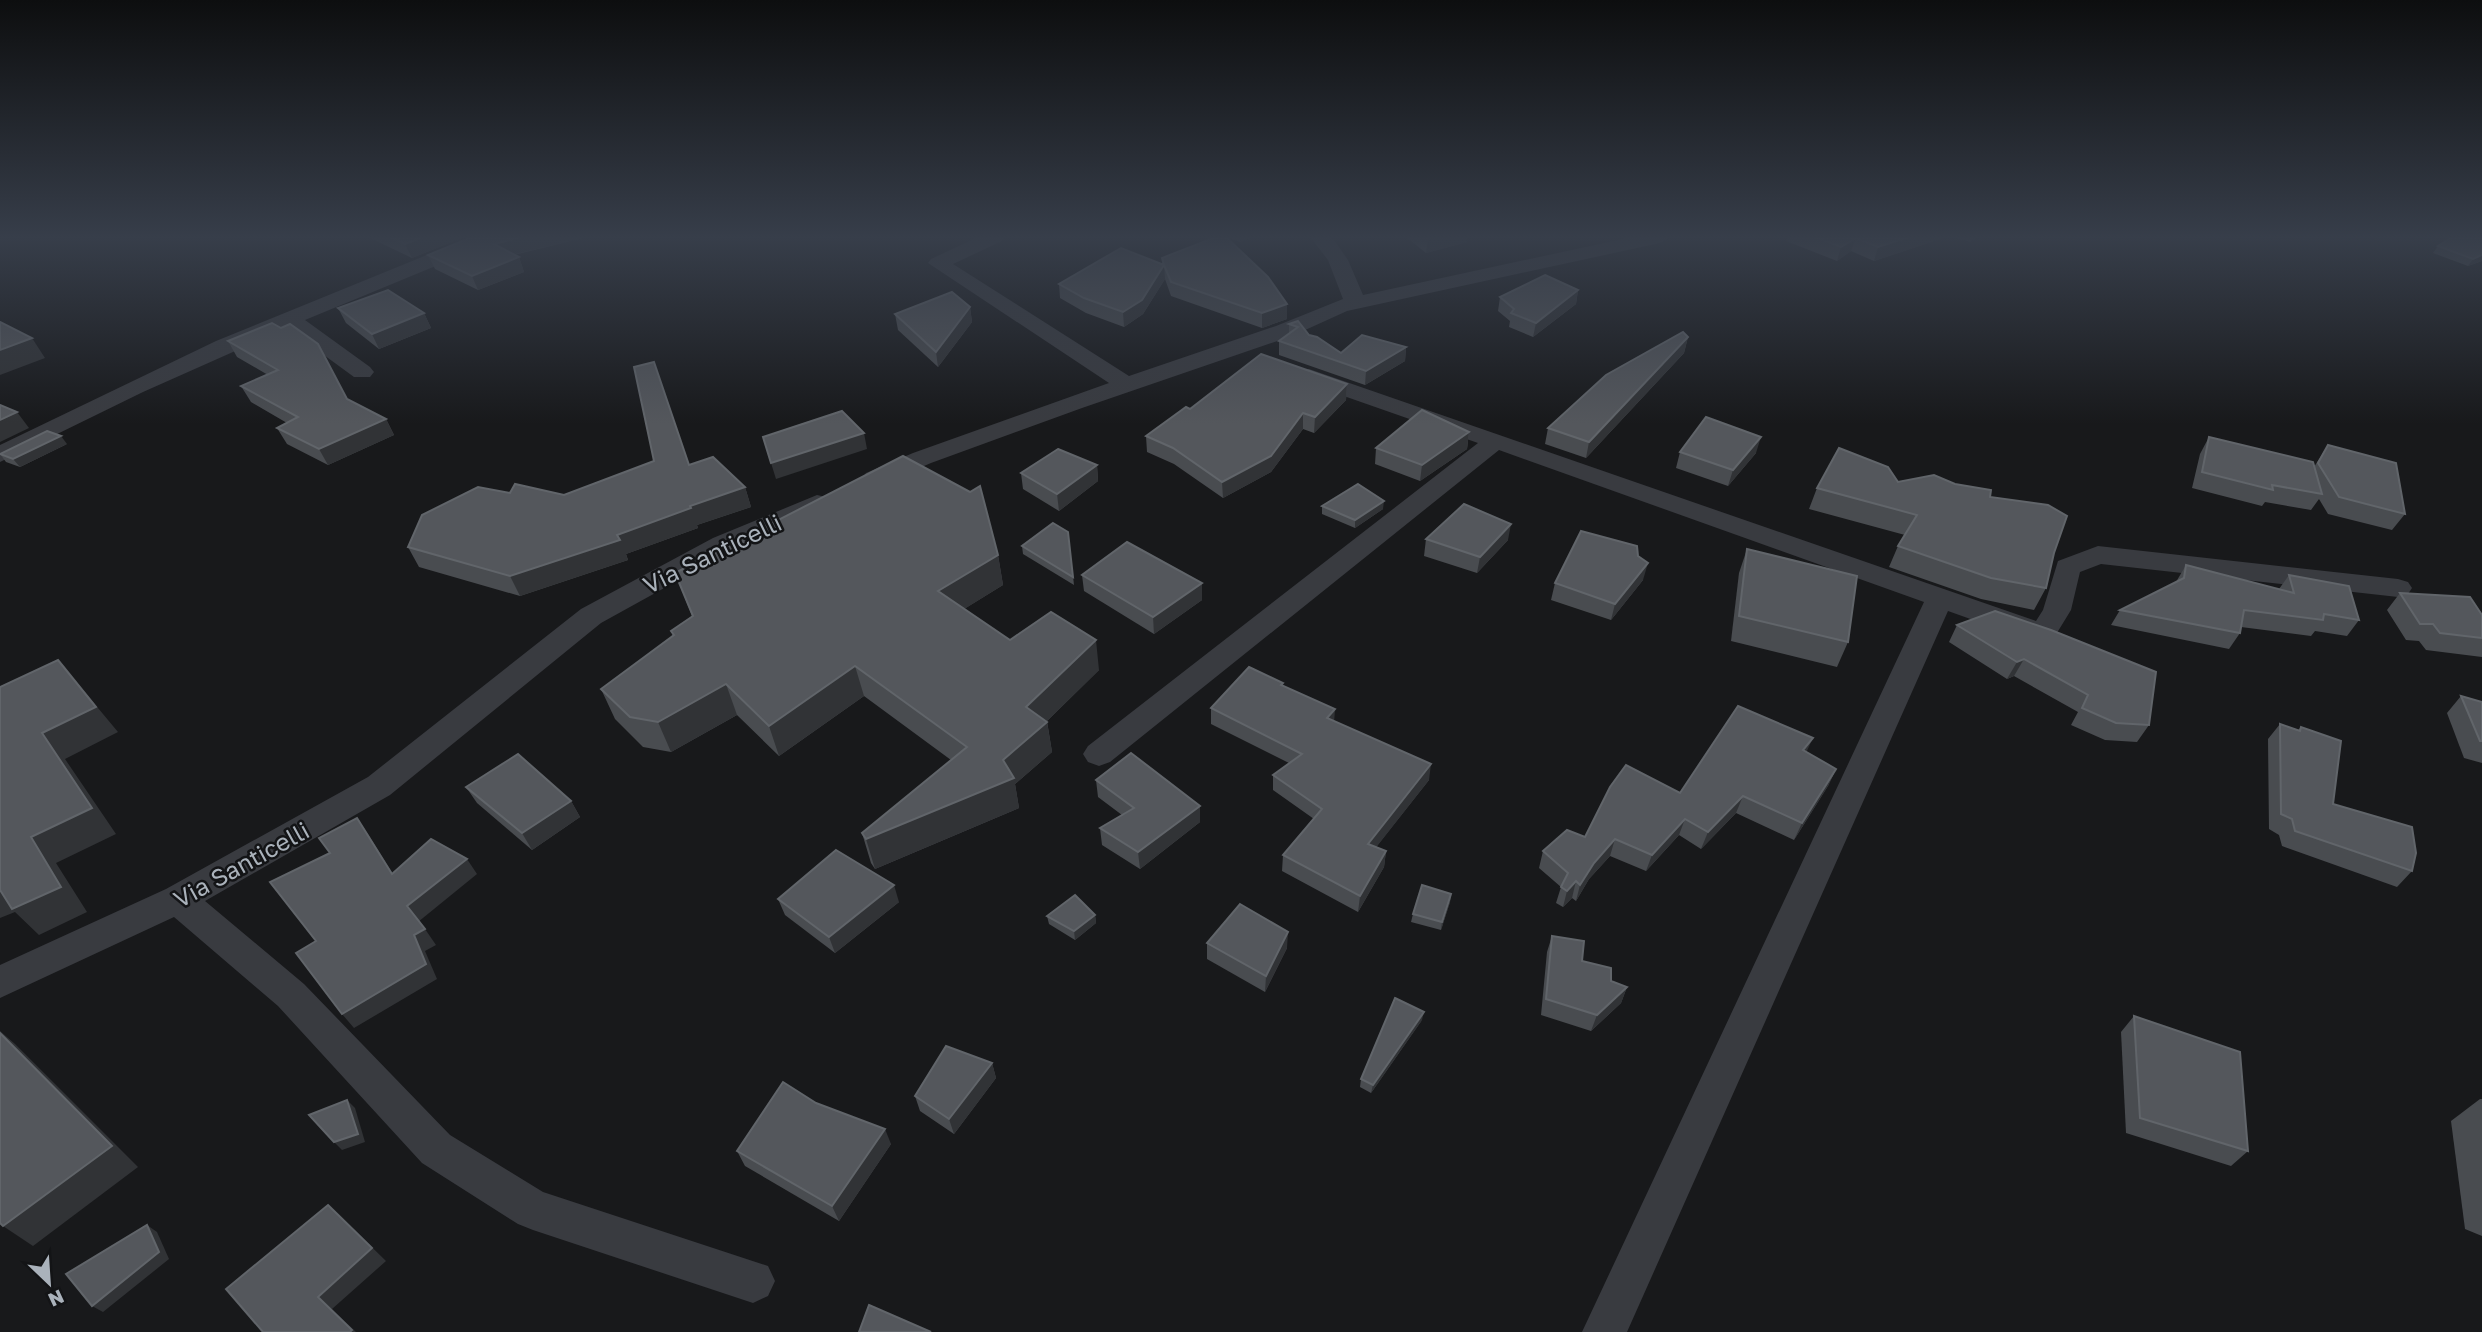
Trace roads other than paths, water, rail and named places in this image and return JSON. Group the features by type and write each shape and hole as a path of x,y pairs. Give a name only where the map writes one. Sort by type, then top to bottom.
{"street":[{"path":"0,455 135,387 337,299"},
{"path":"994,299 1127,385"},
{"path":"1353,299 1355,304"},
{"name":"Via Santicelli","path":"0,982 178,900 379,786 591,616 723,544 922,458 1233,349 1340,306 1377,299"},
{"path":"289,319 362,372"},
{"path":"1233,349 2042,634 2057,610 2068,567 2098,555 2398,587"},
{"path":"1099,754 1494,442"},
{"path":"1604,1332 1940,597"},
{"path":"178,900 291,995 436,1149 533,1209 753,1281"}]}
